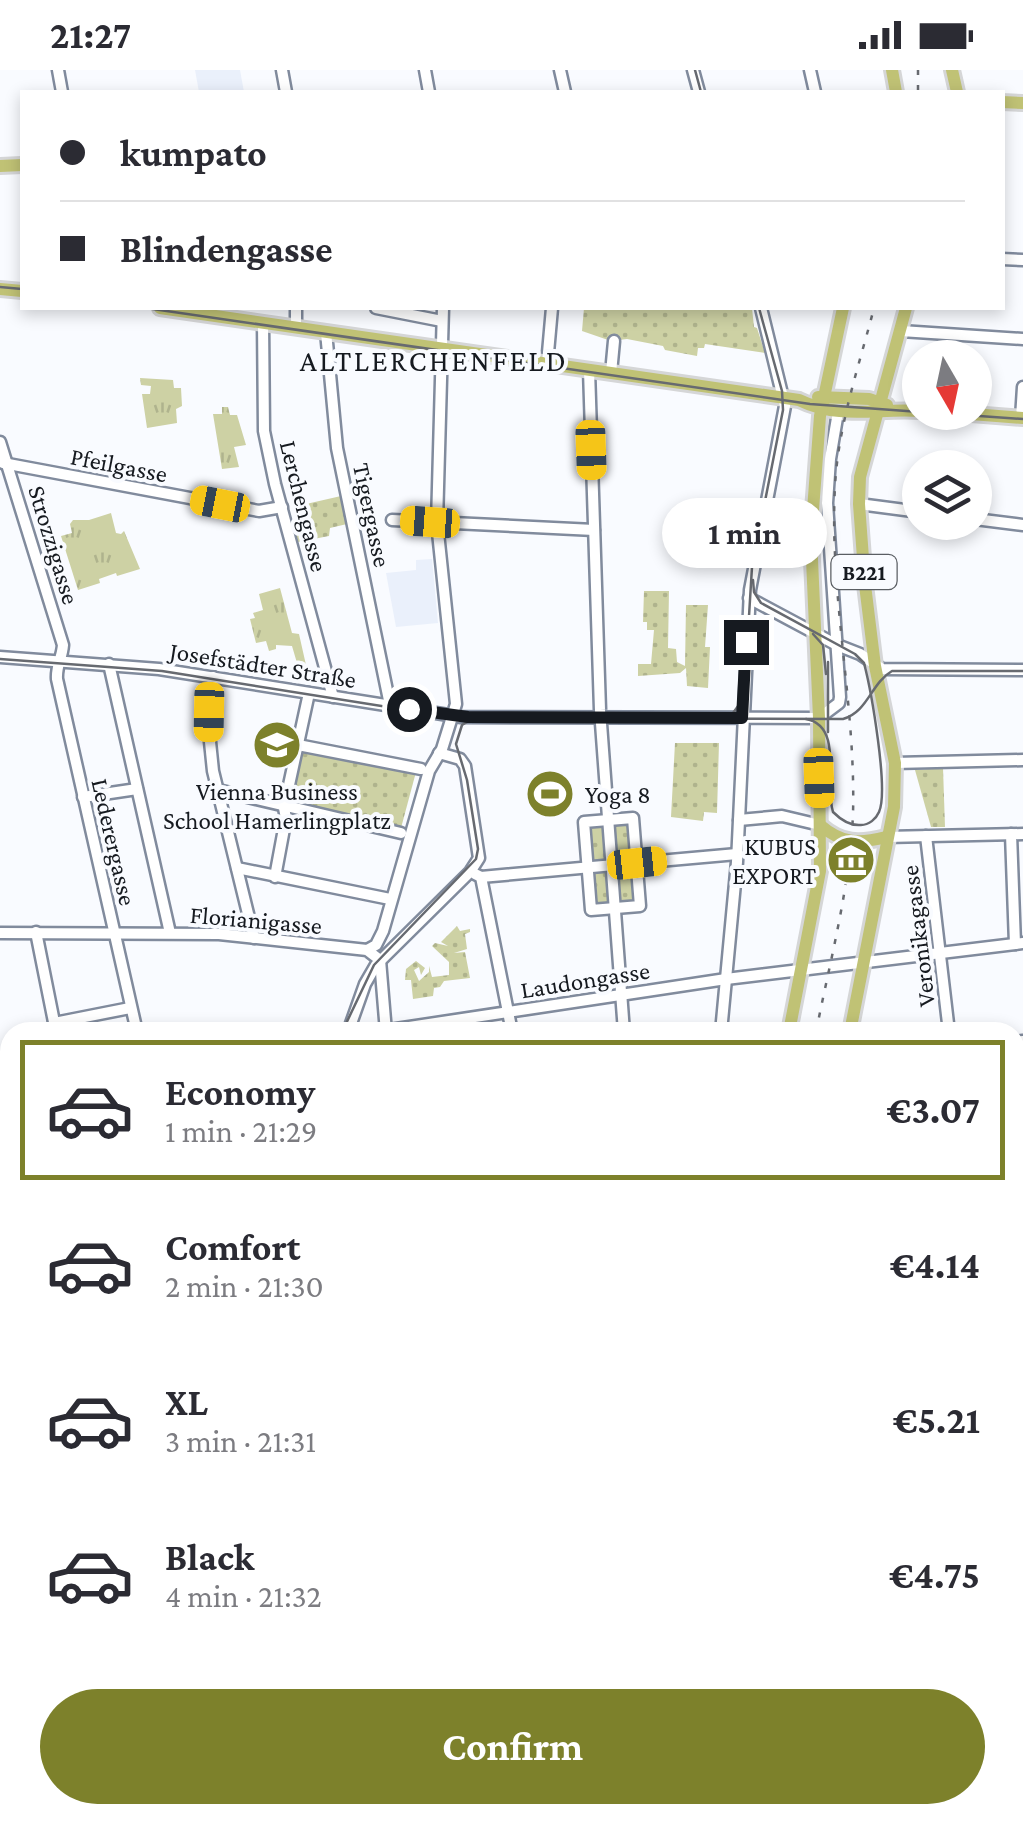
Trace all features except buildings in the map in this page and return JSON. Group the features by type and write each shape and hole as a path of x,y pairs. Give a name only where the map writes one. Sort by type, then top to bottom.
{"main road":[{"path":"175,310 792,399 902,409"},
{"name":"B221","path":"791,1022 820,870 811,534 822,403 843,310"},
{"name":"B221","path":"852,1022 894,807 894,763 875,666 859,504 860,477 905,310"},
{"path":"822,403 838,412 880,408"},
{"path":"992,416 1022,418"},
{"path":"820,824 853,843 886,837"},
{"path":"0,1669 0,1742"}],"street":[{"path":"296,310 296,327"},
{"path":"386,310 442,321"},
{"path":"367,950 376,946 383,931 425,770 440,751 456,700 437,522 443,310"},
{"path":"547,364 552,310"},
{"path":"722,1022 735,886 749,598 792,399 762,310"},
{"name":"Lerchengasse","path":"262,322 264,431 333,696"},
{"path":"900,330 1023,339"},
{"name":"Tigergasse","path":"326,332 337,448 390,705"},
{"path":"611,373 614,341"},
{"path":"589,370 601,717 623,1022"},
{"path":"1022,418 1023,387"},
{"path":"818,718 839,703 827,503 838,412"},
{"name":"Strozzigasse","path":"0,442 63,645 59,661"},
{"name":"Pfeilgasse","path":"4,463 259,511 282,508"},
{"path":"859,504 902,510"},
{"path":"392,520 594,530"},
{"path":"992,521 1023,525"},
{"path":"698,533 760,535"},
{"path":"749,598 888,670 1023,670"},
{"path":"816,667 825,652 836,645"},
{"name":"Josefstädter Straße","path":"0,658 109,664 213,677 452,716 818,718"},
{"name":"Lederergasse","path":"59,661 57,678 134,1022"},
{"path":"109,664 170,933"},
{"path":"213,677 209,732 218,790 254,938"},
{"path":"275,876 286,818 284,808 310,693"},
{"path":"298,745 425,770"},
{"path":"440,751 462,760 468,780 479,850 475,874 510,1022"},
{"path":"894,763 1023,760"},
{"path":"83,797 137,789"},
{"path":"218,790 406,834"},
{"path":"738,820 782,816 820,824"},
{"path":"634,818 637,863 640,906 592,910 584,822 634,818"},
{"path":"886,837 1017,834 1019,944"},
{"name":"Veronikagasse","path":"926,836 949,1022"},
{"path":"352,1022 365,984 384,955 475,874 737,854"},
{"path":"237,868 390,899"},
{"path":"383,931 383,1022"},
{"path":"36,932 54,1022"},
{"name":"Florianigasse","path":"0,933 170,933 367,950"},
{"name":"Laudongasse","path":"446,1022 622,994 1019,944"},
{"path":"367,950 384,955"},
{"path":"78,1022 130,1008"}],"shaded area":[{"path":"195,70 240,70 244,90 199,90"},
{"path":"432,559 438,623 396,627 386,573 416,570 416,560"}],"green space":[{"path":"584,310 752,310 754,327 765,353 705,344 698,348 697,356 627,339 611,341 582,331"},
{"path":"140,378 173,380 174,388 181,388 182,406 176,409 177,423 147,428 142,394 150,394 151,386 141,385"},
{"path":"222,407 228,407 230,415 237,415 246,445 234,447 239,467 222,469 213,414 222,414"},
{"path":"341,496 347,524 330,528 329,536 298,542 296,533 302,531 301,522 295,521 293,507"},
{"path":"111,513 116,533 124,531 140,569 117,576 116,573 78,590 61,536 72,533 73,520"},
{"path":"280,588 292,633 299,634 306,665 297,663 292,646 276,645 276,649 269,651 266,641 256,643 250,619 255,618 253,613 263,610 259,594"},
{"path":"644,591 669,591 668,648 676,649 677,662 685,666 686,605 708,605 708,688 687,686 686,668 680,673 638,676 638,664 651,664 654,630 647,630 647,622 643,622"},
{"path":"675,743 719,743 717,813 704,812 703,821 671,817"},
{"path":"299,748 416,772 401,828 288,802"},
{"path":"943,768 945,827 931,827 915,770"},
{"path":"633,818 640,906 591,910 584,822"},
{"path":"457,926 460,931 470,929 465,934 467,949 454,953 465,952 470,978 444,981 434,988 433,996 413,999 411,980 405,980 406,969 416,961 425,968 421,975 419,967 414,970 419,981 429,972 429,966 432,977 449,975 449,962 432,946 448,946 441,942"}],"tram line":[{"path":"695,70 700,90"},
{"path":"0,287 20,289"},
{"path":"160,310 810,404 902,411"},
{"path":"720,716 733,713 744,698 752,567 783,410 782,391 760,310"},
{"path":"992,417 1023,419"},
{"path":"753,580 761,603 855,654 864,663 882,783 879,812 869,823 853,824 833,812 829,744 818,724 806,719"},
{"path":"813,634 823,645 826,674"},
{"path":"0,659 162,671 457,718 843,719 858,710 892,671 1023,671"},
{"path":"828,662 828,732"},
{"path":"347,1022 374,965 476,859 478,849 467,780 456,744 462,725 477,716"}],"railway":[{"path":"918,70 918,90"},
{"path":"818,1022 844,896 853,814 851,732 836,568 835,486 845,419 873,310"}],"place":[{"name":"Vienna Business School Hamerlingplatz","path":"277,745"},
{"name":"Yoga 8","path":"550,794"},
{"name":"KUBUS EXPORT","path":"851,860"}],"district":[{"name":"ALTLERCHENFELD","path":"434,360"}],"route":[{"path":"409,709 461,717 742,718 746,700 746,642"}]}
